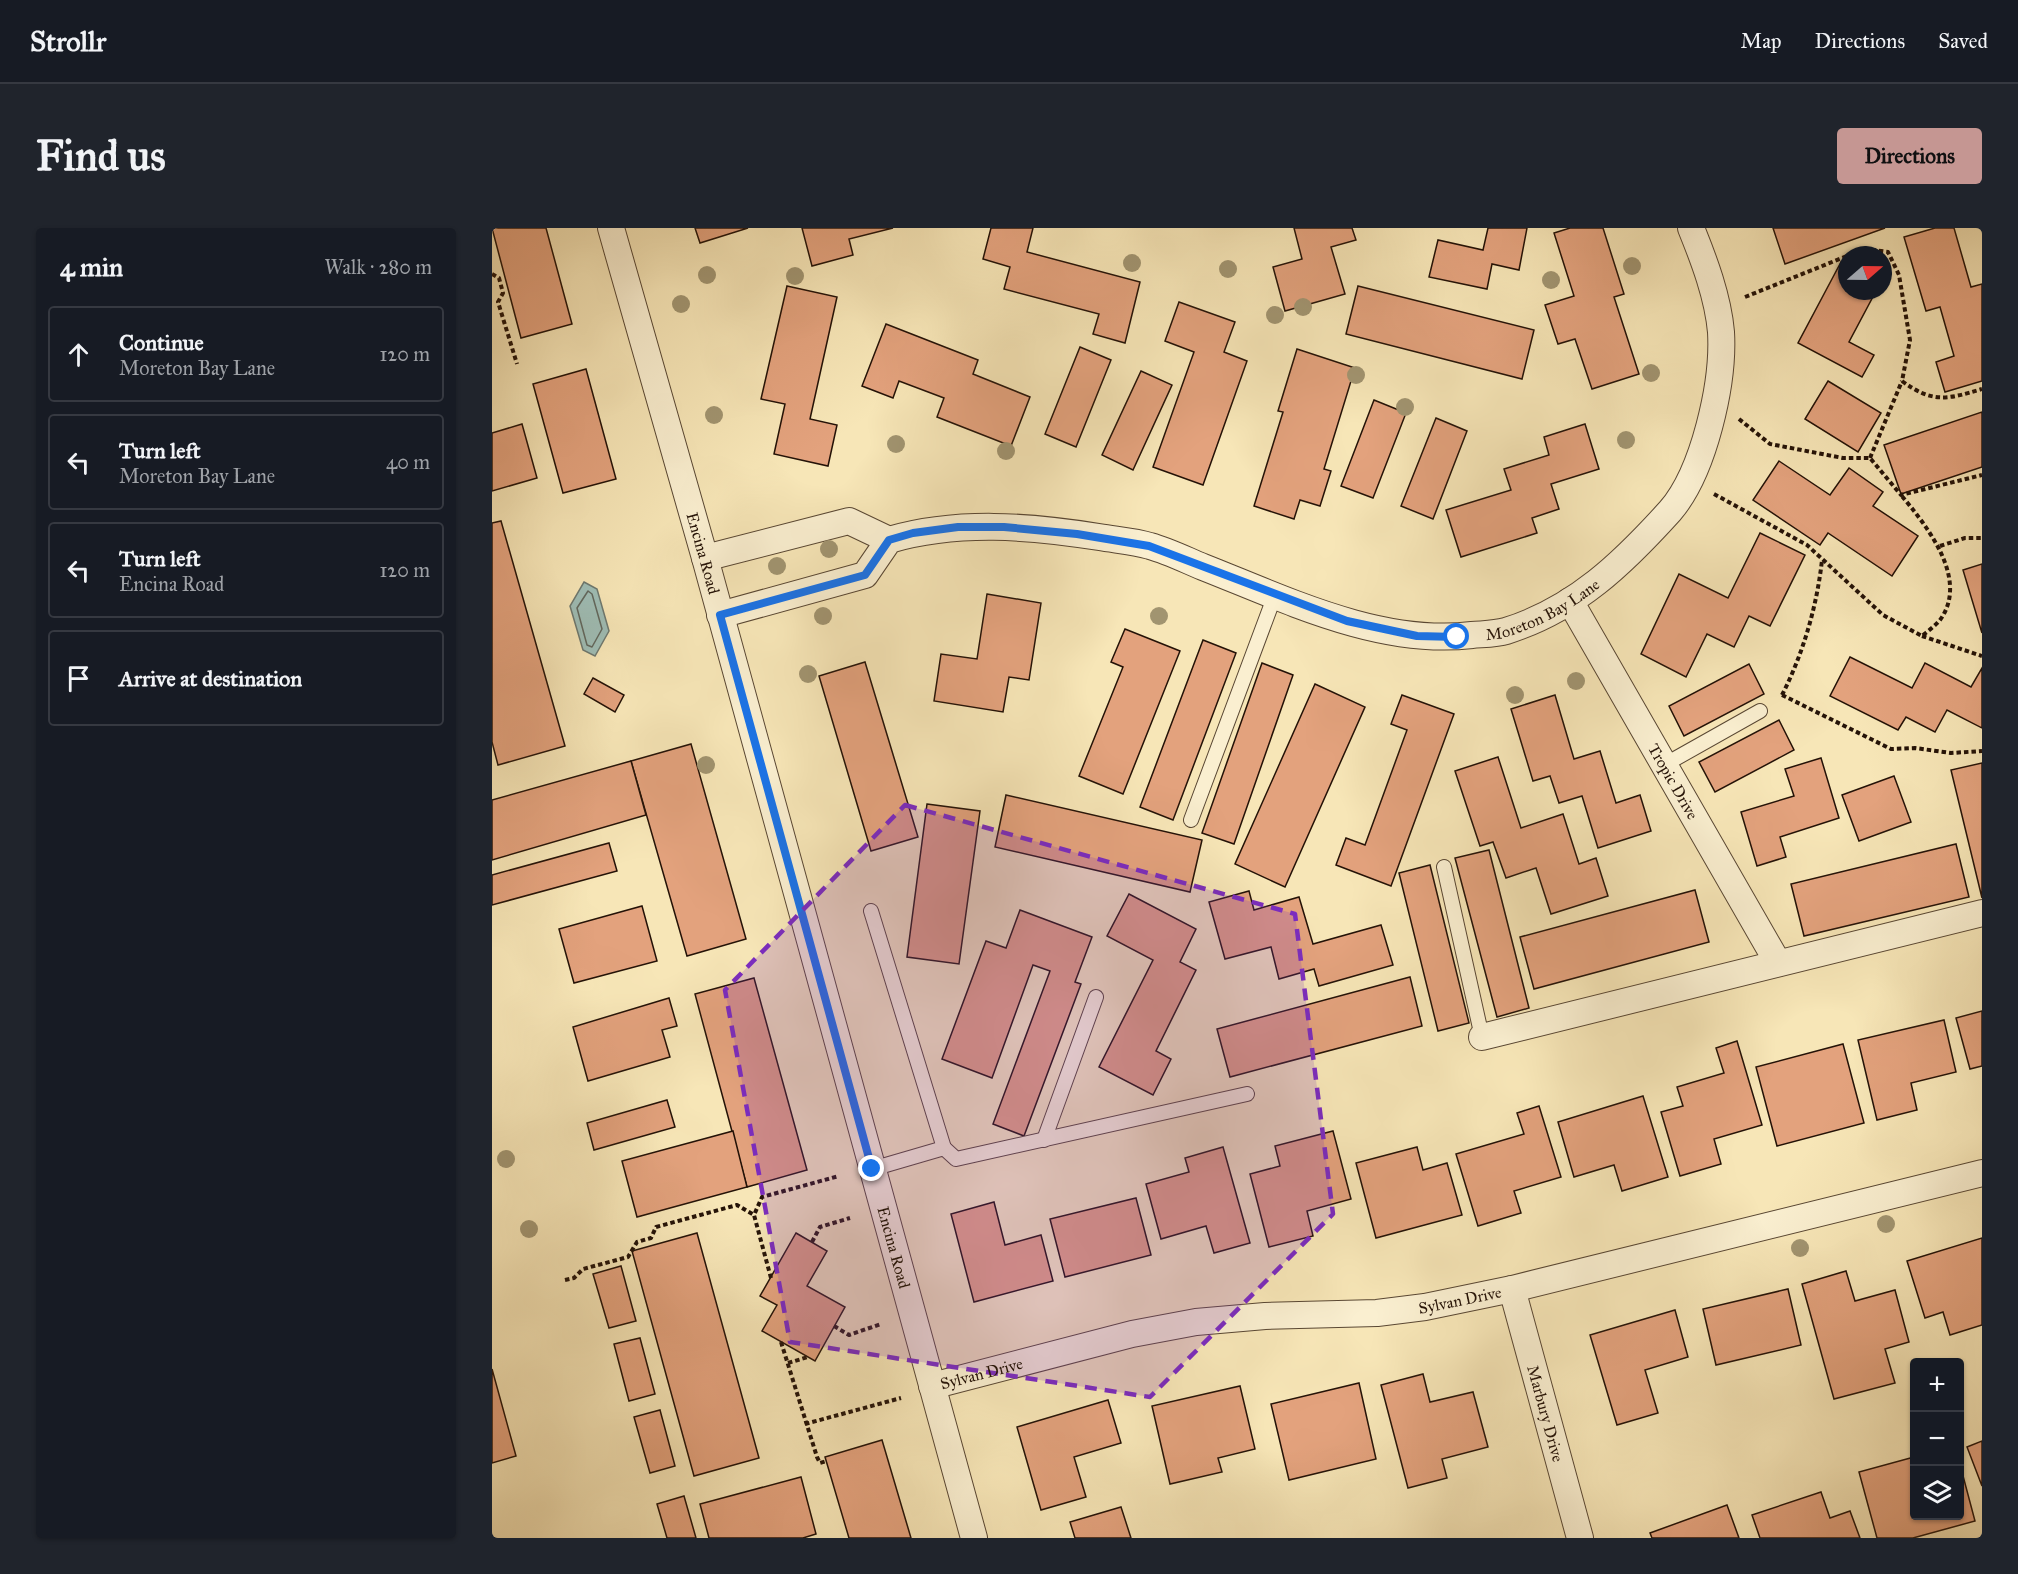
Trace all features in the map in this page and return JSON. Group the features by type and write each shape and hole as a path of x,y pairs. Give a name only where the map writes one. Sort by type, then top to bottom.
{"street":[{"name":"Encina Road","path":"611,228 705,558 974,1538"},
{"name":"Moreton Bay Lane","path":"889,540 913,533 958,527 1004,527 1077,534 1149,546 1347,621 1417,636 1457,637 1505,632 1592,588 1627,559 1676,504 1702,455 1716,392 1721,332 1706,266 1691,228"},
{"path":"705,558 849,521 889,540 865,575 720,615"},
{"name":"Tropic Drive","path":"1570,601 1778,963"},
{"path":"1482,1037 1982,913"},
{"name":"Sylvan Drive","path":"932,1386 1132,1334 1196,1322 1265,1316 1377,1312 1425,1307 1512,1289 1982,1173"},
{"name":"Marbury Drive","path":"1512,1289 1580,1538"}],"lane":[{"path":"1191,820 1275,595"},
{"path":"1664,765 1760,711"},
{"path":"1444,867 1482,1037"},
{"path":"871,910 944,1148 956,1159 1247,1094"},
{"path":"1044,1140 1096,997"},
{"path":"872,1169 944,1148"}],"path":[{"path":"1714,304 1751,295 1838,260"},
{"path":"1870,458 1902,381 1910,340 1899,275 1892,260"},
{"path":"492,274 499,278 503,293 498,302 517,364"},
{"path":"1902,381 1912,388 1942,399 1982,389"},
{"path":"1711,415 1740,419 1770,444 1843,458 1870,458"},
{"path":"1870,458 1940,546 1949,592 1946,609 1939,621 1922,636"},
{"path":"1901,495 1982,475"},
{"path":"1689,479 1807,545 1848,586 1883,615 1922,636 1982,657"},
{"path":"1940,546 1965,538 1982,538"},
{"path":"1760,711 1782,695 1798,658 1818,593 1822,559"},
{"path":"1782,695 1891,748 1915,748 1951,753 1982,751"},
{"path":"771,1278 754,1215 762,1197 839,1176"},
{"path":"565,1280 574,1278 583,1269 628,1257 637,1242 651,1238 656,1227 737,1205 754,1215"},
{"path":"812,1242 820,1227 850,1218"},
{"path":"834,1326 849,1335 881,1324"},
{"path":"781,1342 817,1457 820,1463 827,1461"},
{"path":"788,1363 808,1357"},
{"path":"805,1424 901,1398"}],"highlighted area":[{"path":"905,805 1295,914 1333,1214 1150,1397 790,1342 725,990"}],"water":[{"path":"584,582 597,589 609,631 595,656 583,650 570,606"}],"building":[{"path":"492,228 546,228 572,324 521,338"},
{"path":"695,228 748,228 700,243"},
{"path":"802,228 893,228 849,239 853,255 812,266"},
{"path":"991,228 1033,228 1027,252 1140,282 1125,343 1093,334 1099,314 1004,289 1010,267 983,259"},
{"path":"1294,228 1352,228 1356,240 1331,247 1345,294 1285,311 1273,267 1302,259"},
{"path":"1488,228 1527,228 1519,270 1492,264 1487,289 1429,277 1438,240 1483,250"},
{"path":"1570,228 1603,228 1624,294 1614,297 1639,374 1592,389 1575,339 1558,344 1545,305 1574,296 1554,233"},
{"path":"1773,228 1885,228 1785,264"},
{"path":"1935,228 1954,228 1971,287 1982,284 1982,381 1945,392 1936,362 1954,356 1940,307 1926,311 1904,237"},
{"path":"1838,268 1838,300 1871,300 1849,342 1874,355 1862,377 1798,343"},
{"path":"787,286 837,297 810,419 837,425 828,466 774,454 785,404 761,399"},
{"path":"1358,286 1534,330 1522,379 1346,334"},
{"path":"1179,302 1235,322 1224,352 1247,361 1203,485 1153,467 1194,352 1165,341"},
{"path":"886,324 978,360 973,374 1030,397 1011,446 937,417 944,398 899,381 893,398 862,386"},
{"path":"1080,347 1111,360 1076,447 1045,434"},
{"path":"1297,349 1355,368 1324,469 1331,471 1320,506 1300,500 1294,519 1254,506 1283,412 1278,411"},
{"path":"586,369 616,479 563,493 533,384"},
{"path":"1141,371 1172,385 1133,470 1102,455"},
{"path":"1828,381 1881,413 1858,452 1805,419"},
{"path":"1374,400 1406,413 1373,498 1341,486"},
{"path":"1982,412 1982,467 1901,494 1884,445"},
{"path":"1436,418 1467,431 1433,519 1401,506"},
{"path":"522,424 537,478 492,491 492,433"},
{"path":"1585,424 1599,469 1551,484 1559,509 1532,518 1537,533 1461,557 1446,510 1511,490 1504,469 1549,455 1544,437"},
{"path":"1779,461 1830,495 1849,468 1883,492 1873,506 1918,536 1892,576 1828,533 1820,545 1753,500"},
{"path":"501,521 565,746 498,765 492,742 492,523"},
{"path":"1760,533 1805,555 1770,626 1749,616 1734,647 1707,634 1686,677 1641,654 1679,574 1728,598"},
{"path":"1982,564 1982,633 1963,570"},
{"path":"987,594 1041,603 1029,680 1009,677 1003,712 934,701 941,654 977,659"},
{"path":"1125,629 1180,651 1123,794 1079,776 1123,667 1111,662"},
{"path":"1203,640 1236,653 1173,820 1140,807"},
{"path":"1850,657 1912,688 1925,663 1971,687 1982,668 1982,728 1947,710 1935,732 1906,717 1898,730 1830,696"},
{"path":"865,662 918,837 871,851 819,676"},
{"path":"1262,663 1293,675 1234,844 1202,833"},
{"path":"1749,664 1764,694 1684,736 1669,706"},
{"path":"593,678 624,695 615,712 584,694"},
{"path":"1315,684 1365,707 1285,887 1235,864"},
{"path":"1402,695 1454,714 1391,886 1336,865 1346,838 1365,845 1407,730 1391,724"},
{"path":"1555,695 1574,759 1600,751 1616,803 1640,795 1651,831 1598,848 1582,796 1559,803 1550,776 1533,781 1511,709"},
{"path":"1779,720 1794,750 1715,792 1699,762"},
{"path":"691,744 746,939 687,956 631,761"},
{"path":"1498,757 1521,828 1563,814 1579,864 1596,858 1608,896 1551,914 1536,868 1506,878 1493,842 1480,846 1455,771"},
{"path":"1821,758 1839,818 1780,837 1786,857 1757,866 1741,812 1794,796 1785,769"},
{"path":"631,761 646,815 492,860 492,800"},
{"path":"1982,763 1982,898 1951,770"},
{"path":"1894,776 1911,822 1859,841 1842,795"},
{"path":"1006,795 1202,840 1190,892 995,847"},
{"path":"927,804 980,811 959,964 907,957"},
{"path":"609,843 617,871 492,905 492,875"},
{"path":"1956,844 1969,897 1804,936 1791,884"},
{"path":"1489,850 1529,1008 1497,1017 1455,858"},
{"path":"1430,865 1469,1023 1438,1031 1399,873"},
{"path":"1695,890 1709,942 1534,989 1520,937"},
{"path":"1249,891 1254,910 1299,897 1313,944 1381,925 1393,965 1319,986 1314,969 1279,979 1271,947 1225,959 1209,902"},
{"path":"1129,894 1196,929 1180,962 1196,970 1156,1051 1171,1059 1153,1095 1099,1067 1153,960 1107,936"},
{"path":"642,906 657,961 574,983 559,929"},
{"path":"1020,910 1092,937 1075,982 1081,984 1024,1136 993,1124 1050,971 1033,965 992,1078 942,1059 986,941 1006,948"},
{"path":"1410,977 1422,1026 1230,1077 1217,1029"},
{"path":"754,978 807,1170 747,1187 695,994"},
{"path":"669,998 677,1026 662,1030 670,1057 588,1081 573,1027"},
{"path":"1982,1011 1982,1066 1970,1069 1956,1018"},
{"path":"1944,1020 1956,1072 1911,1083 1917,1110 1877,1120 1858,1040"},
{"path":"1737,1041 1762,1125 1714,1139 1721,1164 1680,1176 1661,1112 1683,1106 1677,1087 1724,1073 1716,1048"},
{"path":"1843,1044 1864,1123 1777,1146 1756,1067"},
{"path":"1643,1096 1668,1177 1622,1191 1614,1165 1574,1177 1558,1122"},
{"path":"667,1100 675,1127 594,1150 587,1123"},
{"path":"1539,1106 1561,1177 1514,1191 1521,1213 1478,1226 1456,1154 1524,1134 1517,1113"},
{"path":"733,1131 747,1187 637,1217 622,1161"},
{"path":"1333,1131 1351,1199 1307,1211 1313,1236 1269,1247 1250,1174 1280,1166 1275,1146"},
{"path":"1223,1147 1250,1243 1214,1253 1206,1226 1161,1239 1146,1184 1189,1172 1185,1158"},
{"path":"1417,1147 1423,1170 1447,1163 1462,1215 1376,1238 1356,1163"},
{"path":"1136,1198 1151,1255 1065,1277 1050,1219"},
{"path":"994,1202 1005,1245 1041,1235 1053,1281 974,1302 951,1214"},
{"path":"697,1233 759,1458 694,1476 632,1251"},
{"path":"796,1233 827,1251 807,1286 845,1307 815,1361 762,1331 777,1305 760,1296"},
{"path":"1982,1238 1982,1325 1950,1335 1943,1312 1925,1318 1907,1261"},
{"path":"621,1266 636,1321 609,1328 593,1274"},
{"path":"1846,1271 1855,1301 1895,1290 1909,1342 1885,1349 1895,1383 1834,1399 1802,1284"},
{"path":"1788,1289 1801,1345 1716,1365 1703,1309"},
{"path":"1675,1310 1688,1357 1645,1370 1658,1413 1617,1425 1590,1335"},
{"path":"640,1338 655,1394 629,1401 614,1344"},
{"path":"492,1369 516,1456 492,1463"},
{"path":"1423,1374 1430,1402 1473,1392 1488,1447 1442,1459 1447,1478 1408,1488 1381,1385"},
{"path":"1359,1383 1376,1459 1289,1480 1271,1404"},
{"path":"1240,1386 1255,1449 1218,1458 1222,1472 1170,1484 1152,1406"},
{"path":"1108,1400 1121,1443 1074,1457 1086,1497 1041,1510 1017,1427"},
{"path":"660,1410 675,1466 650,1473 634,1417"},
{"path":"882,1440 911,1538 849,1538 825,1457"},
{"path":"1982,1441 1982,1486 1967,1447"},
{"path":"1910,1458 1910,1520 1964,1520 1964,1480 1975,1521 1913,1538 1877,1538 1859,1472"},
{"path":"801,1477 816,1534 803,1538 709,1538 700,1504"},
{"path":"1821,1492 1830,1518 1850,1511 1860,1538 1760,1538 1752,1515"},
{"path":"684,1496 696,1538 667,1538 657,1504"},
{"path":"1727,1505 1739,1538 1652,1538 1650,1533"},
{"path":"1121,1507 1131,1538 1075,1538 1070,1522"}],"route":[{"path":"872,1169 720,615 865,575 889,540 913,533 958,527 1004,527 1077,534 1149,546 1347,621 1417,636 1457,637"}]}
